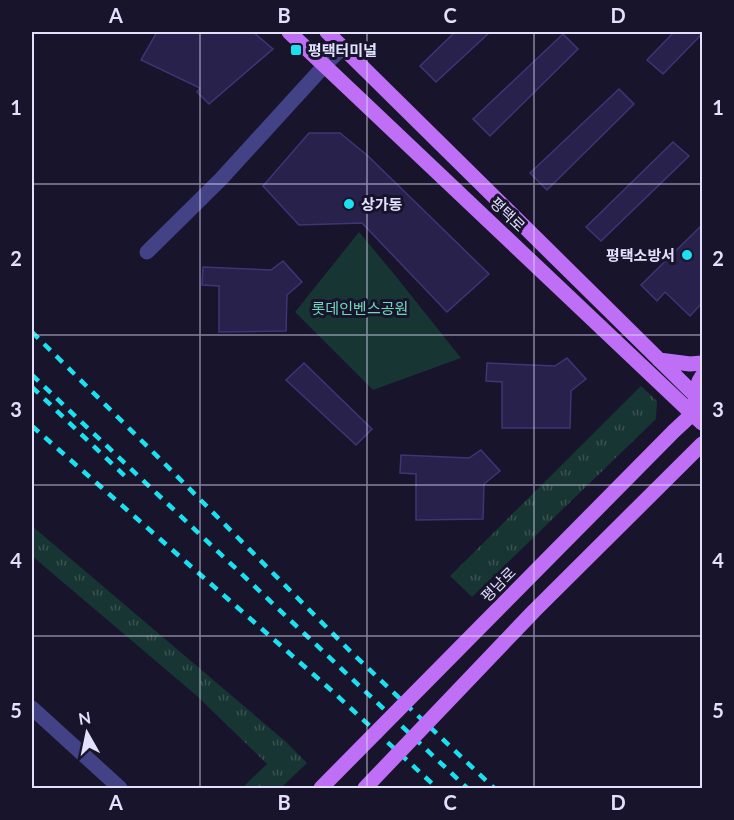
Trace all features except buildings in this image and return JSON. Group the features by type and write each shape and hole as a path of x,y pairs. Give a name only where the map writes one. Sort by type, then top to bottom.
{"main road":[{"name":"평택로","path":"289,32 699,408"},
{"name":"평택로","path":"327,32 659,360 699,408"},
{"path":"659,360 690,364 702,363"},
{"path":"699,408 699,381 702,376"},
{"name":"평남로","path":"321,789 699,408"},
{"path":"365,789 534,611 702,444"}],"street":[{"path":"147,252 221,179 342,48"},
{"path":"32,708 120,789"}],"green space":[{"name":"롯데인벤스공원","path":"359,232 461,358 373,390 295,312"},
{"path":"641,386 657,401 656,419 472,597 450,576"},
{"path":"32,526 285,741 307,763 281,788 242,788 267,764 197,696 32,556"}],"railway":[{"path":"32,332 352,653 494,788"},
{"path":"32,375 467,788"},
{"path":"32,387 128,479"},
{"path":"32,426 331,690 437,788"}],"place":[{"name":"평택터미널","path":"296,50"},
{"name":"상가동","path":"349,204"},
{"name":"평택소방서","path":"687,255"}]}
